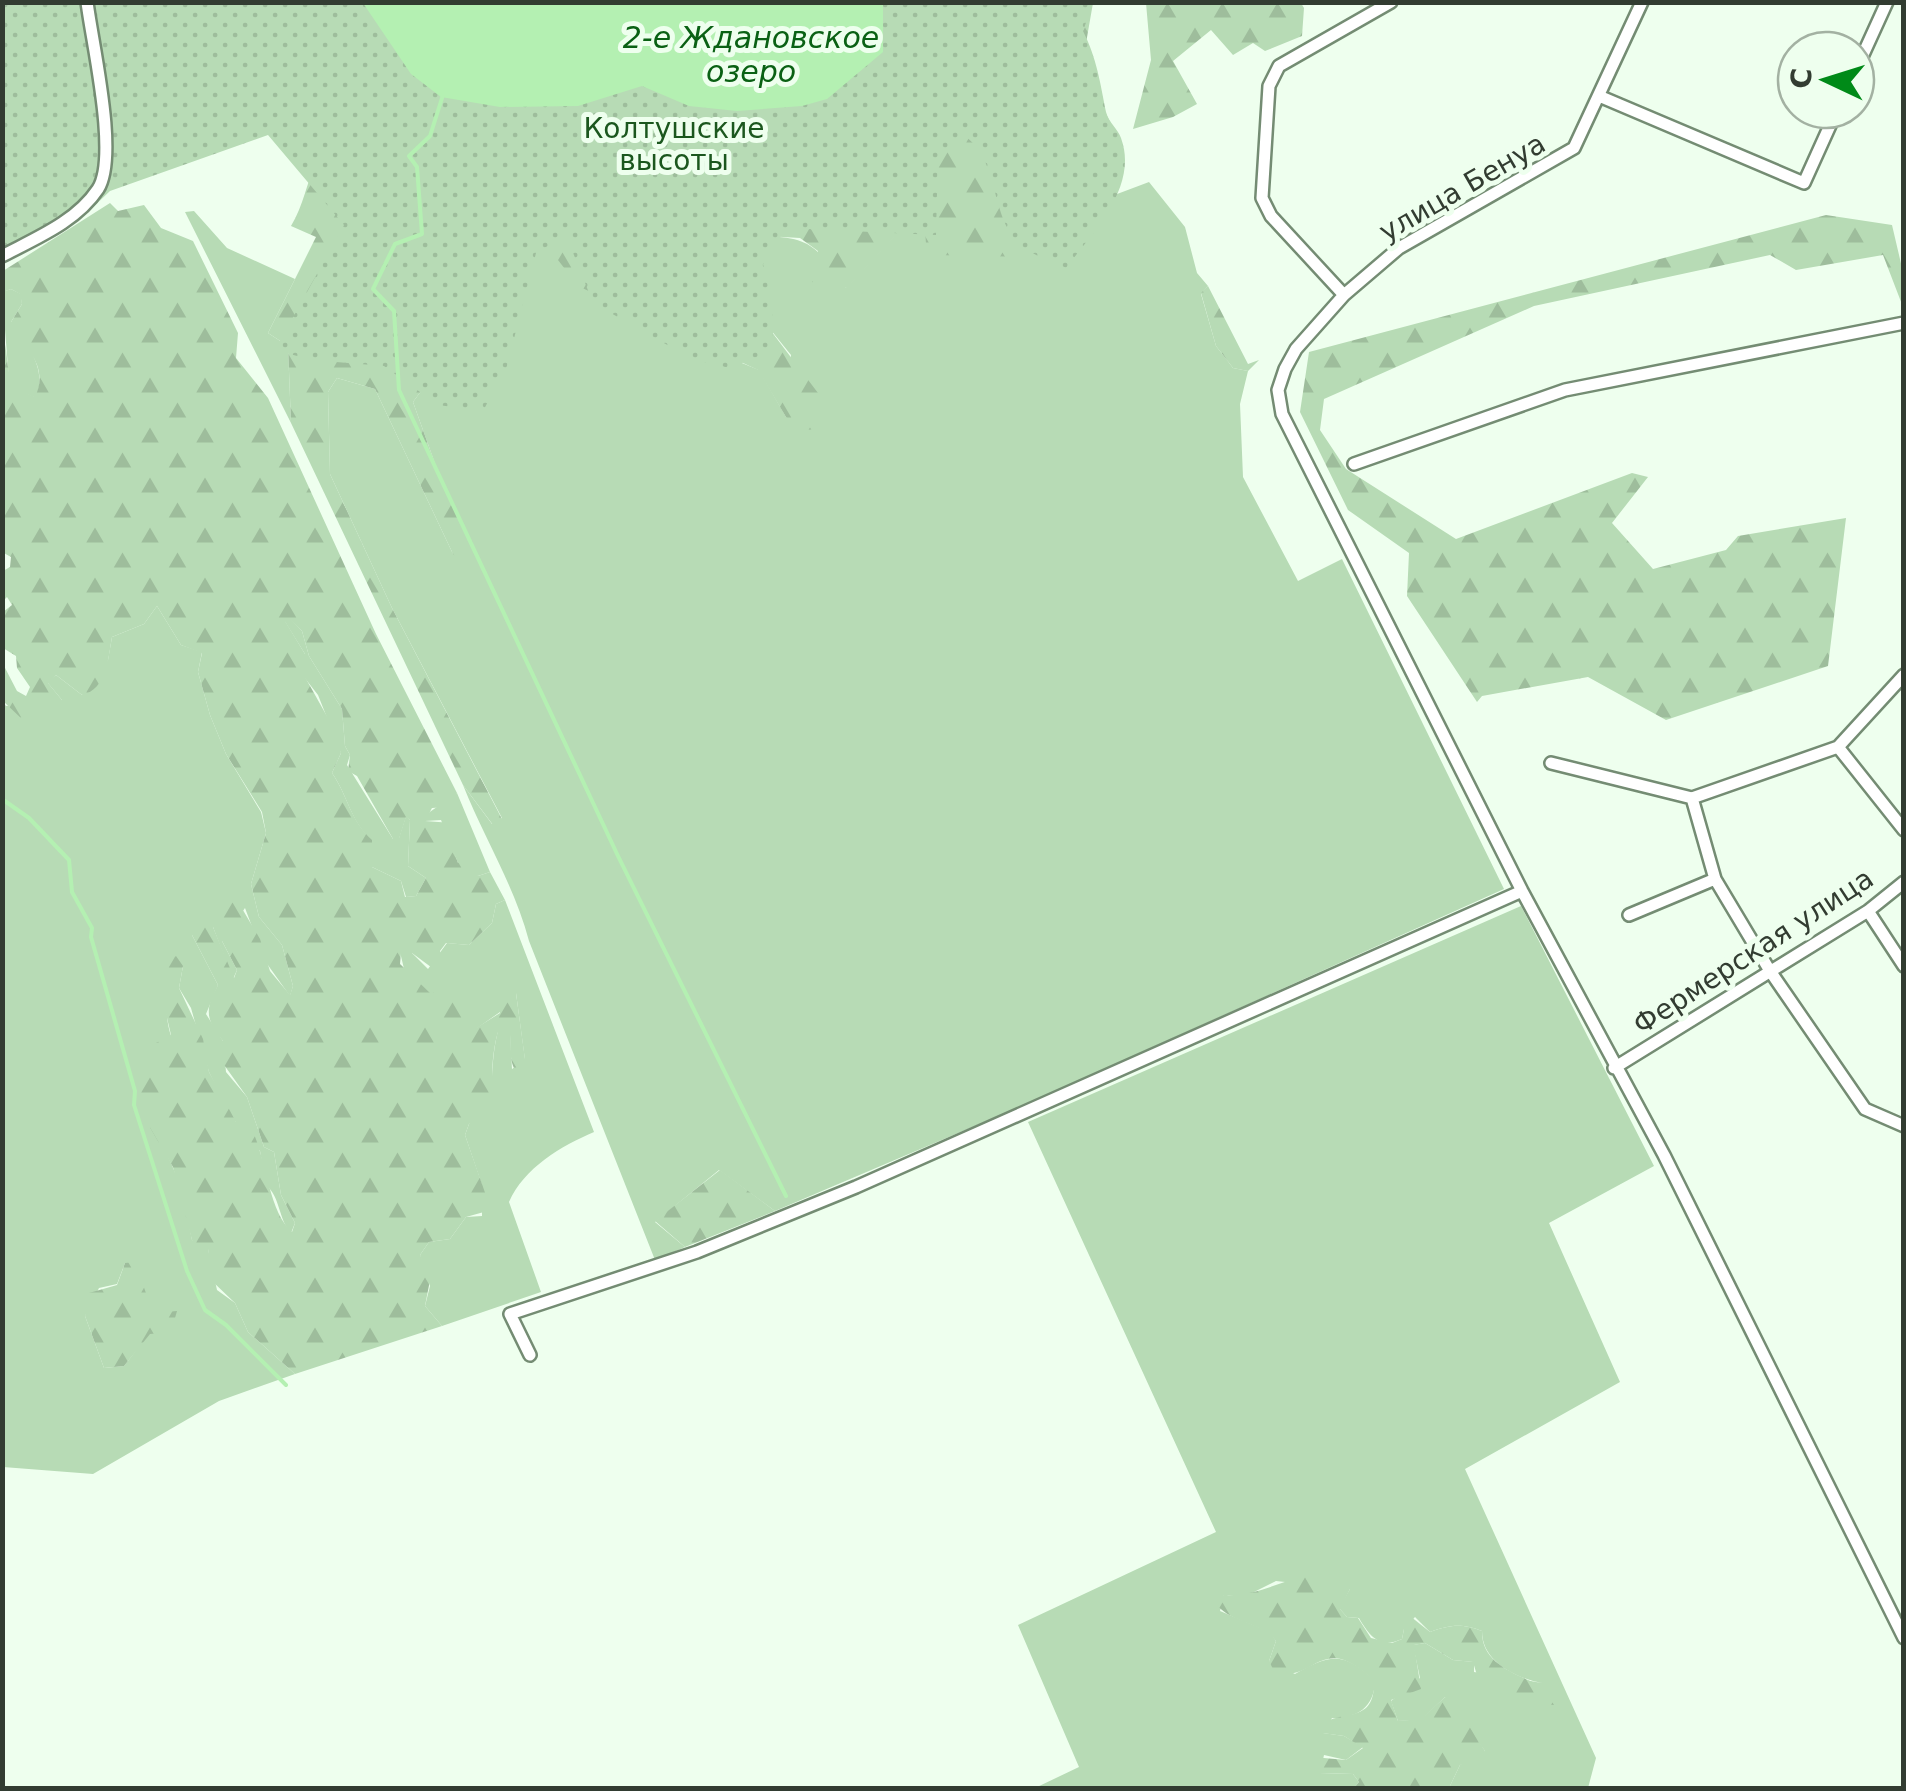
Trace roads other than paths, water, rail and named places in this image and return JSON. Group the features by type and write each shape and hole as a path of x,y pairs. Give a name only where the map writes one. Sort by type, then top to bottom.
{"street":[{"path":"2,256 66,222 100,185 105,171 87,2"},
{"path":"1344,295 1271,216 1262,198 1269,86 1280,66 1391,2"},
{"name":"улица Бенуа","path":"1642,2 1574,148 1561,159 1399,248 1344,295 1296,350 1278,390 1282,414 1522,892 1664,1155 1904,1638"},
{"path":"1874,30 1887,2"},
{"path":"1599,96 1804,183 1829,130"},
{"path":"1354,464 1566,390 1904,323"},
{"path":"1550,762 1692,798 1838,747 1904,675"},
{"path":"1838,747 1904,830"},
{"path":"1692,798 1715,879 1770,971 1865,1109 1904,1126"},
{"path":"1629,915 1715,879"},
{"name":"Фермерская улица","path":"1614,1068 1868,911 1904,882"},
{"path":"530,1355 510,1314 697,1252 856,1187 1522,892"},
{"path":"1868,911 1904,966"}],"water":[{"name":"2-е Ждановское озеро","path":"883,2 883,52 827,99 802,106 737,111 689,106 642,86 578,106 500,107 441,97 411,74 363,3"}],"waterway":[{"path":"443,95 430,136 409,156 417,167 422,234 395,244 373,289 394,311 399,390 618,856 786,1196"},
{"path":"2,799 29,818 69,860 72,892 92,928 91,937 135,1091 134,1105 187,1271 205,1310 226,1325 286,1385"}],"park label":[{"name":"Колтушские высоты","path":"674,144"}]}
